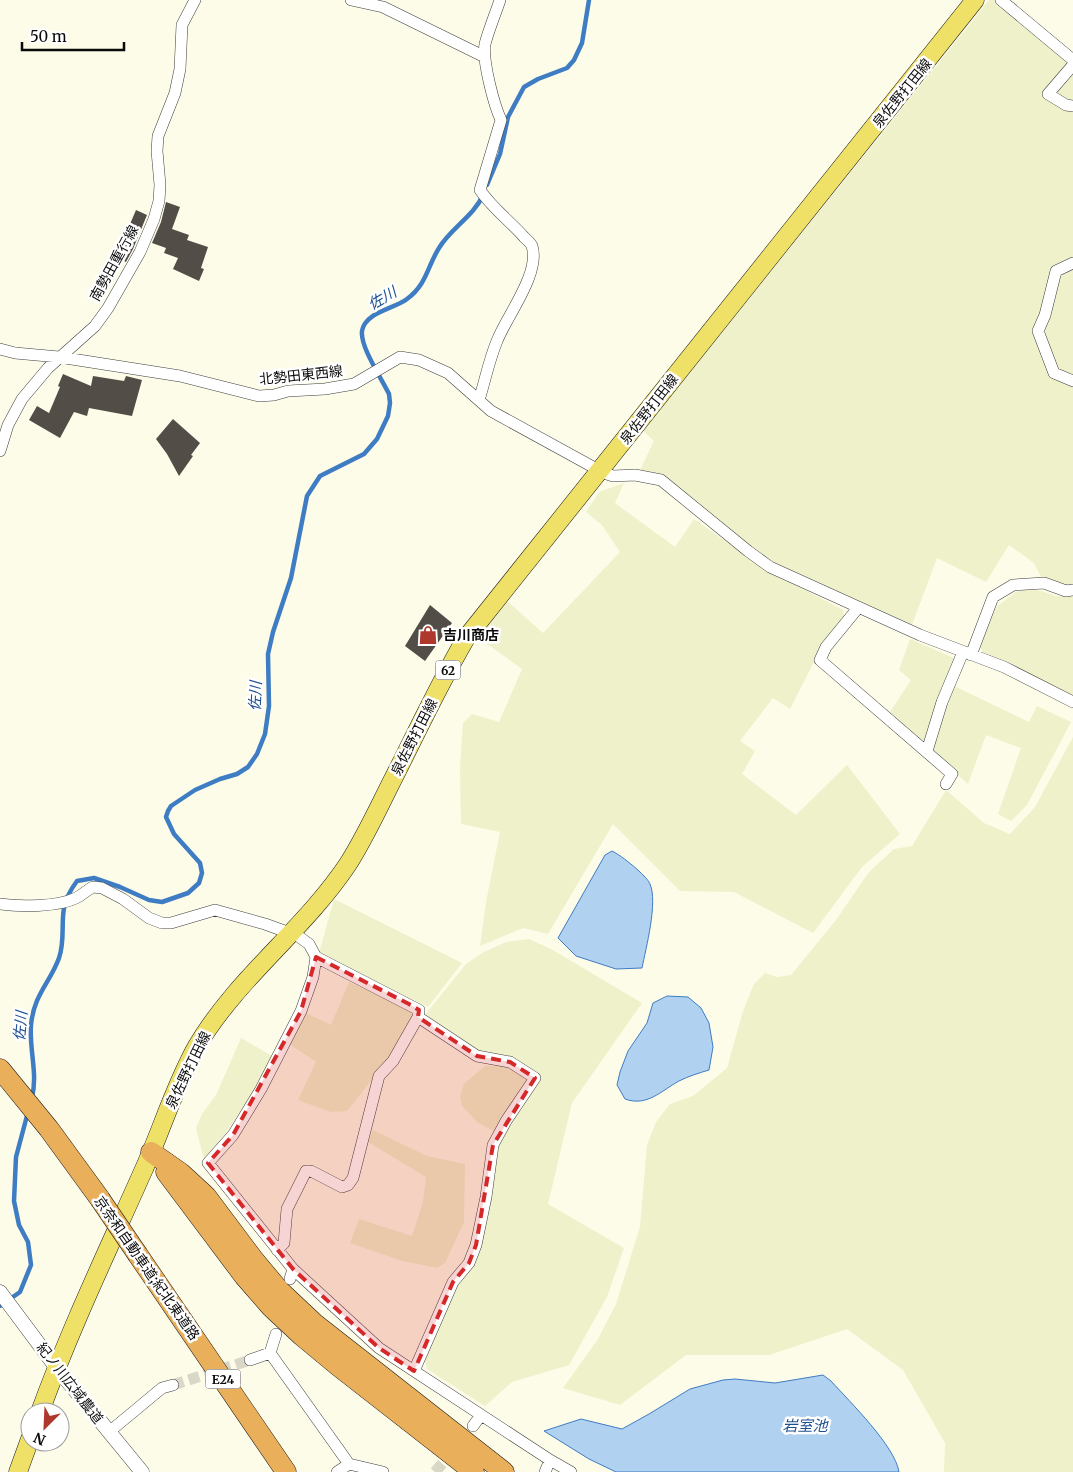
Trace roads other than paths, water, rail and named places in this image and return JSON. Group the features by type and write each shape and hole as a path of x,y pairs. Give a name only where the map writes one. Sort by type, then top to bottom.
{"highway":[{"name":"京奈和自動車道;紀北東道路","path":"4,1074 49,1129 100,1199 286,1472"},
{"path":"152,1152 244,1276 271,1307 337,1365 474,1472"},
{"path":"152,1152 181,1173 206,1196 280,1291 314,1323 504,1472"},
{"path":"159,1286 196,1352 275,1472"},
{"path":"244,1408 294,1472"}],"main road":[{"name":"泉佐野打田線","path":"44,1402 56,1367 152,1152 175,1091 196,1048 215,1018 325,895 349,862 373,819 446,673 466,638 976,0"},
{"path":"18,1472 25,1452"}],"street":[{"name":"南勢田重行線","path":"0,451 8,425 22,399 37,379 95,326 140,252 154,219 159,201 158,136 176,93 180,69 182,25 194,0"},
{"path":"351,0 382,7 485,57"},
{"path":"479,400 496,341 526,284 531,271 532,259 532,245 515,226 486,200 480,190 501,120 492,97 484,46 500,0"},
{"path":"1001,0 1073,60"},
{"path":"1073,65 1048,94 1066,105 1073,106"},
{"path":"1073,263 1056,271 1045,315 1038,331 1054,373 1073,381"},
{"name":"北勢田東西線","path":"0,349 15,353 180,376 259,396 274,395 288,390 325,389 354,384 400,357 419,360 448,374 491,411 600,470 613,476 635,475 661,480 770,567 920,636 1004,666 1073,702"},
{"path":"927,751 942,702 994,597 1013,585 1044,583 1066,591 1073,590"},
{"path":"858,608 826,646 820,660 952,774 946,784"},
{"path":"0,904 13,906 55,903 74,899 93,887 102,888 123,899 148,918 162,923 171,923 215,910 290,932 309,944 316,957 419,1010 418,1017 393,1061 379,1076 353,1178 348,1185 342,1187 311,1171 306,1171 287,1209 284,1243 278,1250"},
{"path":"316,957 313,978 301,1011 260,1089 232,1135 208,1163 278,1250 291,1274 379,1348 571,1472"},
{"path":"414,1371 453,1282 469,1263 476,1245 486,1198 493,1144 535,1078 510,1062 478,1056 418,1017"},
{"name":"紀ノ川広域農道","path":"0,1292 56,1367 142,1472"},
{"path":"270,1353 276,1334"},
{"path":"250,1360 270,1353"},
{"path":"270,1353 349,1464 384,1472"},
{"path":"109,1432 162,1388 173,1385"},
{"path":"473,1426 481,1415"},
{"path":"545,1472 550,1460"},
{"path":"336,1472 349,1464"}],"water":[{"path":"612,851 627,861 650,884 653,902 652,913 642,968 616,969 576,956 558,938 605,855"},
{"path":"667,996 688,997 701,1008 709,1023 713,1047 709,1070 683,1079 654,1097 640,1101 625,1099 617,1085 628,1051 647,1023 653,1003"},
{"name":"岩室池","path":"823,1375 849,1400 881,1437 896,1461 899,1472 616,1472 589,1459 544,1431 581,1419 622,1429 690,1389 723,1380 735,1379 775,1383"}],"waterway":[{"name":"佐川","path":"487,185 500,154 508,117 524,87 538,79 567,68 574,60 582,43 589,0"},
{"name":"佐川","path":"32,1097 34,1088 31,1034 33,1014 35,1005 59,958 62,945 64,908 69,894 77,881 94,878 149,900 162,902 188,893 199,883 202,873 200,863 174,834 166,817 171,806 195,790 237,774 248,767 257,754 265,734 269,706 268,654 273,632 291,578 307,496 320,476 364,454 377,439 388,416 389,394 364,345 362,338 364,325 374,315 407,299 414,293 423,281 444,241 474,209 483,195"},
{"name":"佐川","path":"0,1306 20,1292 31,1265 28,1242 19,1225 14,1201 16,1157 28,1112"}],"tunnel":[{"path":"173,1385 250,1360"},
{"path":"435,1472 453,1451"}],"place":[{"name":"吉川商店","path":"428,635"}]}
